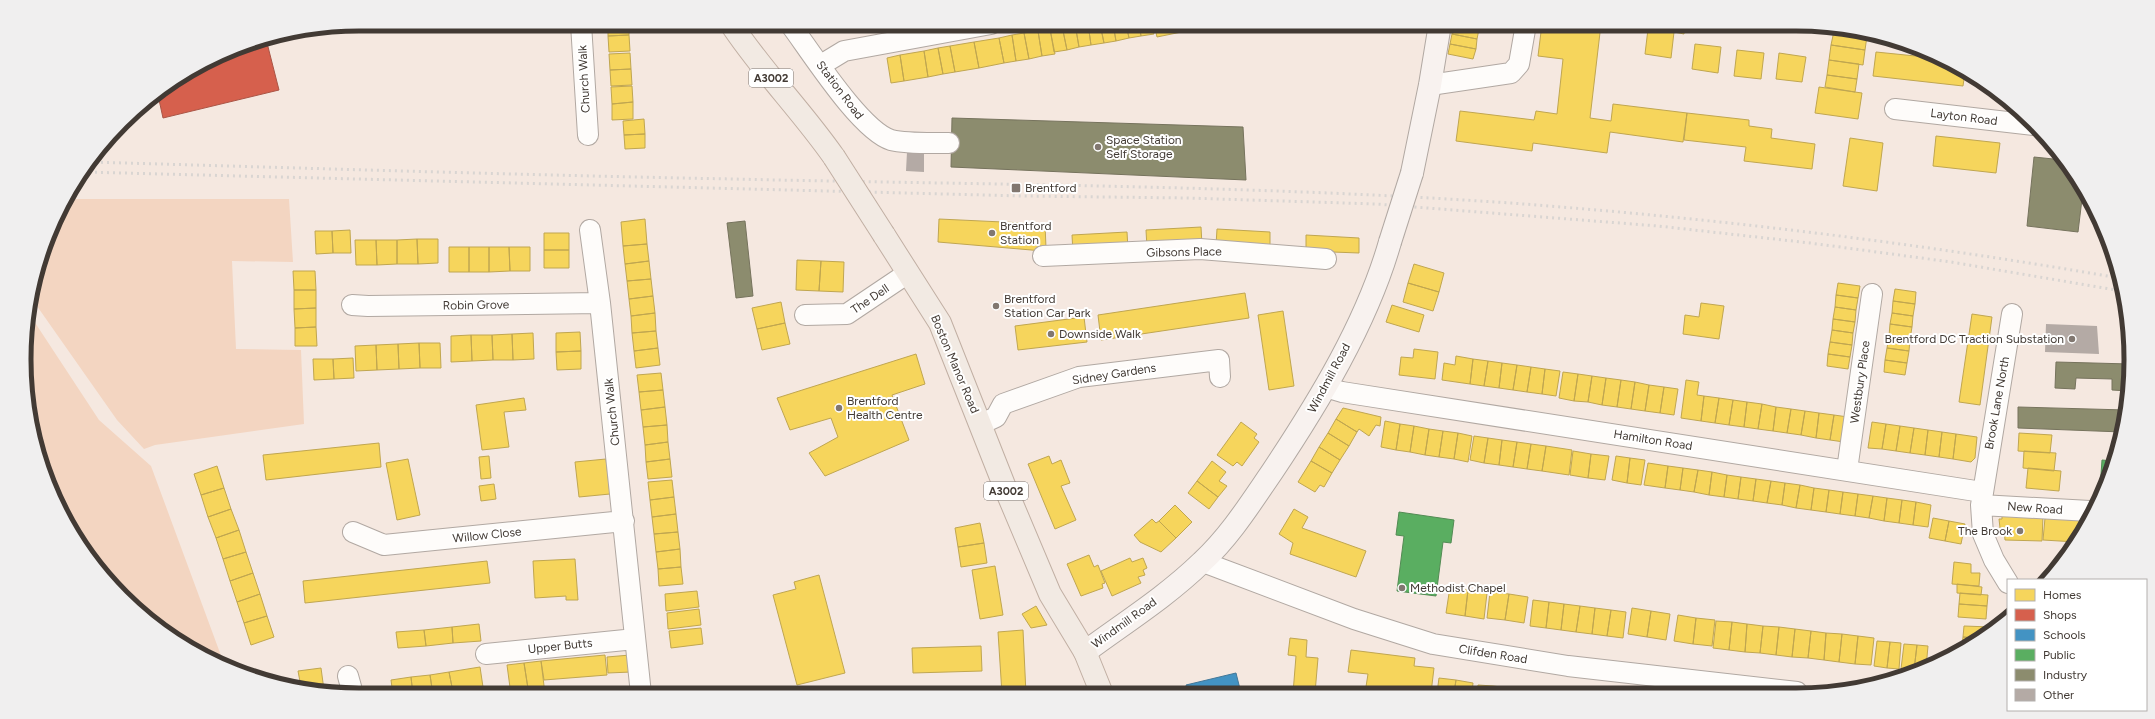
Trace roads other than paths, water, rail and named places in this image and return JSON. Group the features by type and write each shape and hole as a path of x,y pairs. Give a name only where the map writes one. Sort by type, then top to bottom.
{"main road":[{"name":"Boston Manor Road","path":"736,31 787,99 815,130 834,157 940,323 1004,485 1050,594 1085,652 1100,688"},
{"name":"Windmill Road","path":"1085,652 1183,580 1231,531 1296,435 1325,387 1362,316 1390,242 1412,173 1430,85 1439,31"}],"street":[{"name":"Church Walk","path":"581,31 588,135"},
{"name":"Station Road","path":"795,31 859,117 874,130 891,140 949,143"},
{"path":"821,65 844,51 953,31"},
{"path":"1430,85 1510,73 1519,64 1525,31"},
{"name":"Layton Road","path":"1895,109 2022,121"},
{"name":"Church Walk","path":"590,230 600,303 624,521 635,639"},
{"name":"Gibsons Place","path":"1043,256 1200,249 1326,259"},
{"name":"The Dell","path":"805,315 847,314 908,273"},
{"name":"Westbury Place","path":"1847,470 1872,294"},
{"name":"Robin Grove","path":"352,305 600,303"},
{"name":"Brook Lane North","path":"2007,581 1994,560 1983,534 1981,498 2012,314"},
{"name":"Sidney Gardens","path":"981,424 996,417 1003,404 1078,377 1219,360 1220,377"},
{"name":"Hamilton Road","path":"1325,387 1342,392 1847,470 1981,498"},
{"name":"New Road","path":"1981,498 2087,512"},
{"name":"Willow Close","path":"353,532 384,545 624,521"},
{"name":"Clifden Road","path":"1202,562 1354,619 1433,644 1568,666 1762,688"},
{"path":"635,639 640,688"},
{"name":"Upper Butts","path":"486,654 635,639"}],"railway":[{"path":"97,162 572,176 1122,186 1316,192 1413,197 1586,209 1739,224 1892,243 2043,265 2114,277"},
{"path":"90,172 1023,196 1187,198 1376,204 1658,226 1810,243 1951,262 2117,290"}],"place":[{"name":"Space Station Self Storage","path":"1098,147"},
{"name":"Brentford","path":"1016,188"},
{"name":"Brentford Station","path":"992,233"},
{"name":"Brentford Station Car Park","path":"996,306"},
{"name":"Downside Walk","path":"1051,334"},
{"name":"Brentford DC Traction Substation","path":"2072,339"},
{"name":"Brentford Health Centre","path":"839,408"},
{"name":"The Brook","path":"2020,531"},
{"name":"Methodist Chapel","path":"1402,588"}]}
